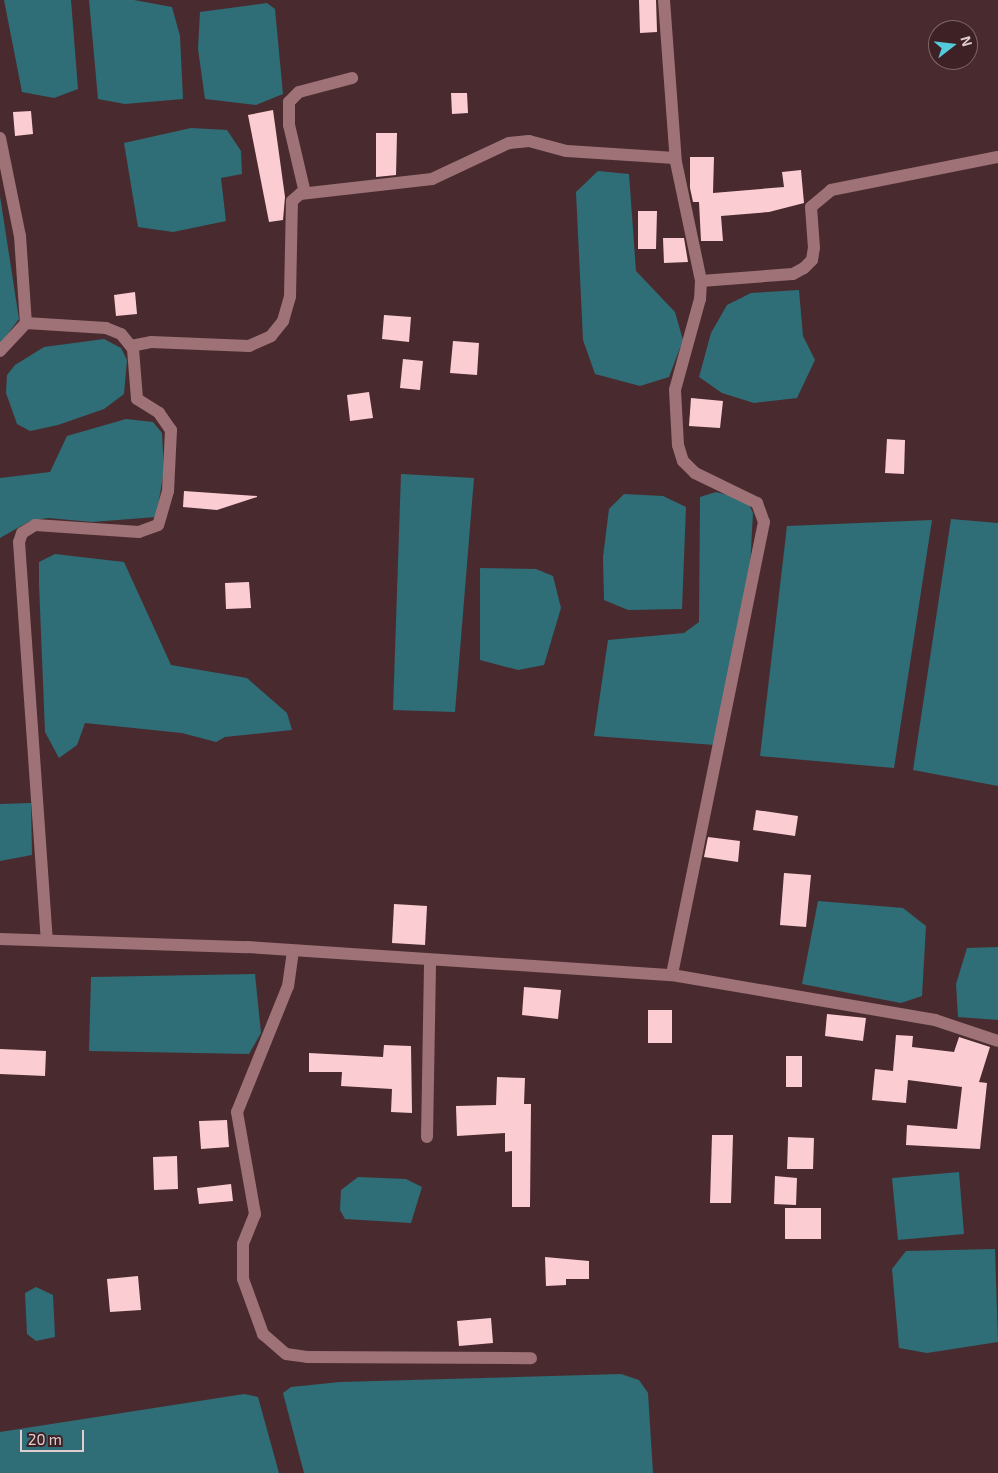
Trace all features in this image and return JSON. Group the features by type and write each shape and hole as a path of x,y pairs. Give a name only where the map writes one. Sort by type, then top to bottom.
{"street":[{"path":"664,0 676,158 701,281 675,390 678,445 683,461 695,473 757,503 764,532 672,975"},
{"path":"305,193 289,124 290,102 299,92 352,78"},
{"path":"0,138 20,236 26,323 0,351"},
{"path":"132,346 151,342 248,346 271,336 282,321 290,296 292,201 305,193 432,179 510,143 528,141 567,151 676,158"},
{"path":"701,281 793,274 804,268 812,260 814,248 811,207 831,190 998,157"},
{"path":"26,323 106,328 128,339 132,346 136,399 158,413 171,430 163,518 158,526 139,532 35,525 22,533 19,542 47,940"},
{"path":"0,939 293,951 672,975 935,1020 998,1041"},
{"path":"293,951 288,986 237,1112 255,1214 243,1244 244,1279 263,1334 286,1354 307,1357 531,1358"},
{"path":"427,1137 430,961"}],"water":[{"path":"4,0 71,0 78,89 54,98 22,92"},
{"path":"89,0 134,0 172,7 180,36 183,99 125,104 98,99"},
{"path":"267,3 275,9 283,94 256,105 205,99 198,49 200,12"},
{"path":"191,128 227,130 241,151 242,174 221,178 226,221 173,232 138,227 124,143"},
{"path":"598,171 629,174 636,271 675,312 683,340 669,377 640,386 595,374 583,340 576,192"},
{"path":"0,196 19,319 0,344"},
{"path":"799,290 803,336 815,360 797,398 754,403 722,393 699,377 711,333 727,305 751,293"},
{"path":"104,339 121,348 127,360 124,394 104,409 58,425 30,431 17,424 6,393 7,375 15,365 44,347"},
{"path":"126,419 153,422 162,433 164,471 156,517 92,522 48,518 30,521 0,538 0,478 50,472 67,436"},
{"path":"401,474 474,478 455,712 393,710"},
{"path":"716,492 747,500 753,513 750,568 715,745 594,736 608,640 684,633 699,622 700,497"},
{"path":"624,494 663,496 686,507 682,609 628,610 604,600 603,557 609,509"},
{"path":"951,519 998,523 998,786 913,770"},
{"path":"932,520 894,768 760,756 787,526"},
{"path":"55,554 124,562 171,665 247,678 287,713 292,730 225,737 216,742 182,733 85,723 77,745 59,758 45,732 39,584 39,562"},
{"path":"480,568 536,569 553,576 561,608 544,665 518,670 480,660"},
{"path":"31,803 32,855 0,861 0,804"},
{"path":"818,901 903,908 926,926 922,996 901,1003 802,984"},
{"path":"998,947 998,1020 958,1017 956,984 967,948"},
{"path":"255,974 261,1033 249,1054 89,1051 91,977"},
{"path":"959,1172 964,1234 898,1240 892,1178"},
{"path":"358,1177 406,1179 422,1187 411,1223 345,1219 340,1210 341,1190"},
{"path":"995,1249 998,1342 927,1353 899,1348 892,1269 906,1251"},
{"path":"36,1287 53,1295 55,1337 36,1341 27,1334 25,1293"},
{"path":"621,1374 639,1380 648,1393 653,1473 304,1473 283,1393 291,1387 340,1382"},
{"path":"244,1394 258,1397 279,1473 0,1473 0,1432"}],"building":[{"path":"639,0 656,0 657,32 640,33"},
{"path":"451,93 467,93 468,113 452,114"},
{"path":"273,110 285,197 283,220 269,222 248,115"},
{"path":"31,111 33,134 15,136 13,112"},
{"path":"376,133 397,133 396,175 376,177"},
{"path":"690,157 714,157 713,193 784,187 782,172 801,170 804,203 769,212 721,216 723,241 701,241 699,202 693,202 690,188"},
{"path":"638,211 657,211 656,249 638,249"},
{"path":"663,238 684,238 688,262 664,263"},
{"path":"135,292 137,314 116,316 114,295"},
{"path":"384,315 411,317 409,342 382,339"},
{"path":"453,341 479,343 477,375 450,373"},
{"path":"403,359 423,361 420,390 400,388"},
{"path":"369,392 373,418 350,421 347,395"},
{"path":"691,398 723,401 720,428 689,426"},
{"path":"887,439 905,440 904,474 885,473"},
{"path":"184,491 257,497 217,510 183,507"},
{"path":"249,582 251,608 226,609 225,583"},
{"path":"756,810 798,816 795,836 753,830"},
{"path":"708,837 740,841 738,862 704,857"},
{"path":"784,873 811,875 806,927 780,925"},
{"path":"394,904 427,906 425,945 392,943"},
{"path":"524,987 561,990 558,1019 522,1015"},
{"path":"648,1010 672,1010 672,1043 648,1043"},
{"path":"827,1014 866,1018 863,1041 825,1036"},
{"path":"896,1035 913,1036 912,1047 954,1052 959,1037 990,1047 979,1082 987,1083 980,1149 906,1145 907,1125 957,1129 962,1087 908,1080 906,1103 872,1100 875,1069 893,1071"},
{"path":"384,1045 411,1046 412,1113 391,1112 392,1089 341,1086 342,1072 309,1072 309,1053 383,1057"},
{"path":"0,1049 46,1051 45,1076 0,1074"},
{"path":"786,1056 802,1056 802,1087 786,1087"},
{"path":"497,1077 525,1078 524,1104 531,1104 530,1207 512,1207 512,1151 505,1152 505,1133 457,1136 456,1106 496,1105"},
{"path":"227,1120 229,1147 201,1149 199,1121"},
{"path":"712,1135 733,1135 731,1203 710,1203"},
{"path":"788,1137 814,1138 813,1169 787,1169"},
{"path":"177,1156 178,1189 154,1190 153,1157"},
{"path":"775,1176 797,1178 796,1205 774,1204"},
{"path":"231,1184 233,1201 199,1204 197,1188"},
{"path":"785,1208 821,1208 821,1239 785,1239"},
{"path":"545,1257 589,1261 589,1279 566,1279 566,1285 546,1286"},
{"path":"138,1276 141,1310 110,1312 107,1279"},
{"path":"491,1318 493,1343 459,1346 457,1321"}]}
